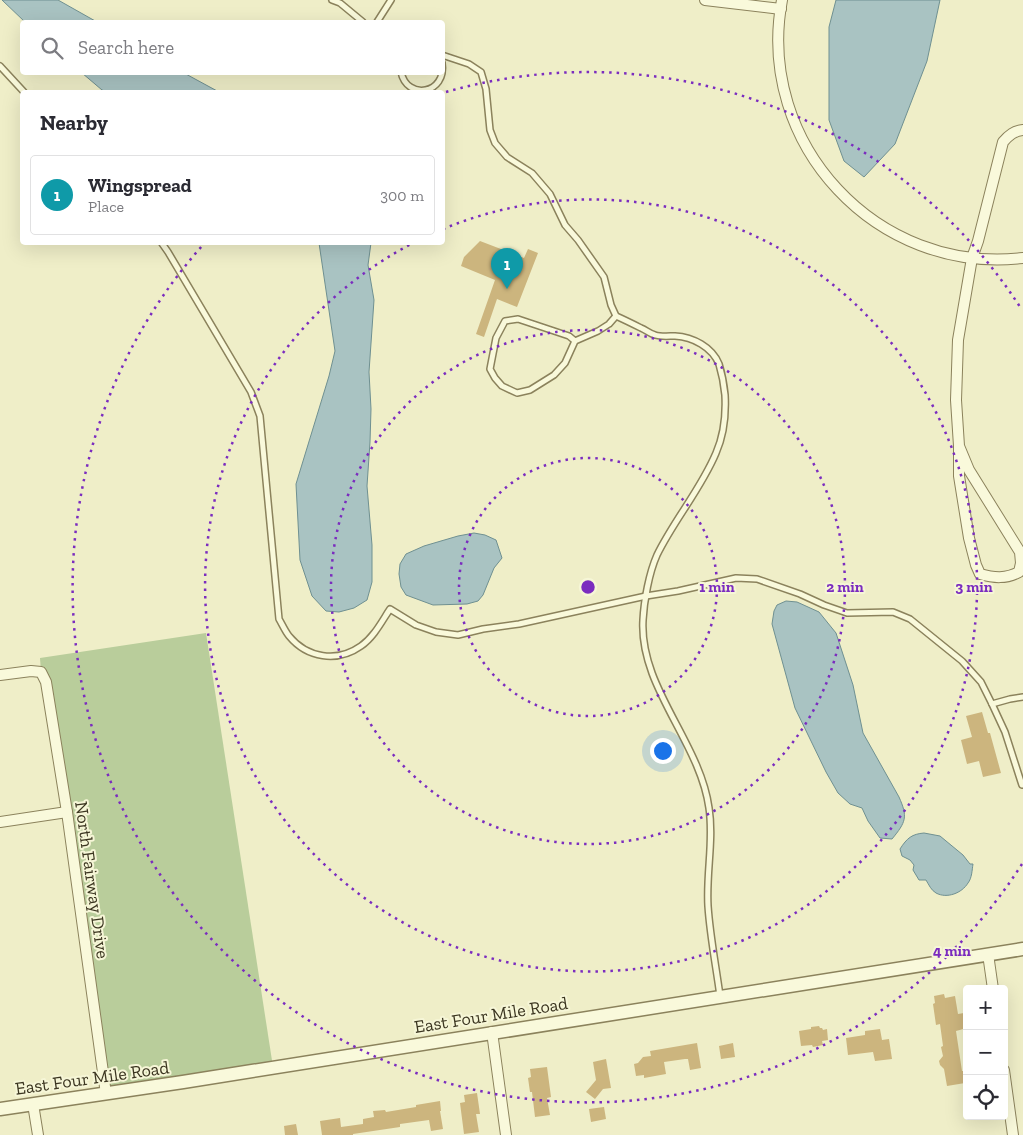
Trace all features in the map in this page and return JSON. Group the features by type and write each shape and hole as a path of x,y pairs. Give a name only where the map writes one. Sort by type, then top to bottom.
{"street":[{"path":"705,0 782,4 778,36 781,75 798,132 810,154 825,175 858,210 891,232 931,249 972,258 1023,258"},
{"path":"959,446 969,470 1020,552 1021,563 1019,572 1011,576 990,577 980,574 976,565 959,476 956,400 958,340 972,258 978,241 1001,147 1008,136 1023,130"},
{"name":"North Fairway Drive","path":"0,675 31,671 41,672 46,682 67,812 106,1094"},
{"path":"0,822 67,812"},
{"name":"East Four Mile Road","path":"0,1109 106,1094 1023,949"},
{"path":"988,954 992,985"},
{"path":"492,1032 506,1135"},
{"path":"1005,1075 1013,1135"},
{"path":"33,1104 38,1135"}],"lane":[{"path":"332,0 341,2 362,20"},
{"path":"379,20 391,0"},
{"path":"445,56 469,64 481,72 486,89 490,130 495,142 507,158 532,172 550,194 566,225 604,277 611,305 616,316 656,336 678,336 700,344 709,349 719,365 724,386 725,404 724,423 717,452 657,556 649,580 642,621 647,659 660,693 699,768 709,808 711,830 708,906 720,996"},
{"path":"0,66 22,90"},
{"path":"402,75 405,82 417,90"},
{"path":"428,90 438,84 443,75"},
{"path":"163,245 251,392 260,416 279,619 288,635 303,649 319,656 334,656 349,652 362,645 375,632 390,609 416,625 436,632 458,635 483,629 520,624 736,578 757,579 847,612 893,612 910,619 962,661 981,682 1005,732 1022,785"},
{"path":"576,342 568,336 518,319 505,321 496,338 490,368 502,386 517,392 530,390 554,375 565,363 576,342 609,324 616,316"},
{"path":"992,704 1023,697"}],"green space":[{"path":"206,633 273,1067 106,1094 40,658"}],"water":[{"path":"2,0 58,0 93,20 23,20"},
{"path":"836,0 940,0 927,61 895,144 864,177 844,161 829,120 829,27"},
{"path":"84,75 188,75 215,90 102,90"},
{"path":"319,245 371,245 368,265 374,300 369,372 371,409 367,486 372,545 372,582 367,600 354,608 339,612 326,611 312,596 300,560 296,484 335,351"},
{"path":"474,533 496,540 502,558 494,568 483,595 478,601 467,604 433,605 406,595 401,587 399,574 400,564 406,554 424,546"},
{"path":"786,601 797,602 819,612 836,633 853,685 863,733 899,797 904,810 903,824 892,839 880,838 868,821 862,808 850,804 838,793 795,708 772,624 777,605"},
{"path":"924,833 940,836 963,855 970,864 973,864 972,874 962,890 949,895 936,893 931,889 926,880 919,880 913,870 914,865 910,860 902,856 900,849 908,839 916,834"}],"building":[{"path":"480,241 524,258 528,249 538,253 517,307 497,299 484,337 476,334 495,280 461,266 464,257"},
{"path":"982,712 1001,773 983,777 979,761 967,764 961,740 972,737 966,716"},
{"path":"944,994 945,998 955,996 958,1014 963,1013 963,1029 956,1031 963,1071 963,1083 947,1086 944,1069 940,1065 939,1061 943,1056 941,1047 943,1046 940,1024 936,1025 933,1004 935,1003 934,996"},
{"path":"819,1026 823,1030 827,1029 828,1040 822,1041 823,1045 813,1047 812,1045 801,1046 799,1031"},
{"path":"880,1029 882,1040 889,1039 892,1059 875,1061 873,1052 848,1055 846,1038 865,1035 865,1031"},
{"path":"697,1043 701,1068 690,1070 688,1059 685,1059 664,1062 666,1074 644,1078 644,1075 636,1076 634,1064 638,1063 643,1057 651,1056 650,1051"},
{"path":"733,1043 735,1057 721,1059 719,1046"},
{"path":"606,1059 611,1088 603,1089 595,1099 586,1092 596,1080 593,1062"},
{"path":"547,1067 551,1097 547,1098 550,1115 535,1117 528,1078 531,1077 530,1069"},
{"path":"477,1093 480,1114 476,1114 479,1132 464,1134 460,1103 465,1102 464,1095"},
{"path":"440,1101 443,1129 431,1131 429,1120 400,1124 400,1127 353,1135 322,1135 320,1121 340,1118 341,1127 363,1124 363,1119 374,1117 373,1111 385,1110 386,1112"},
{"path":"604,1107 606,1119 591,1122 589,1109"},
{"path":"296,1124 298,1135 285,1135 284,1126"}],"place":[{"name":"Wingspread","path":"507,289"}]}
